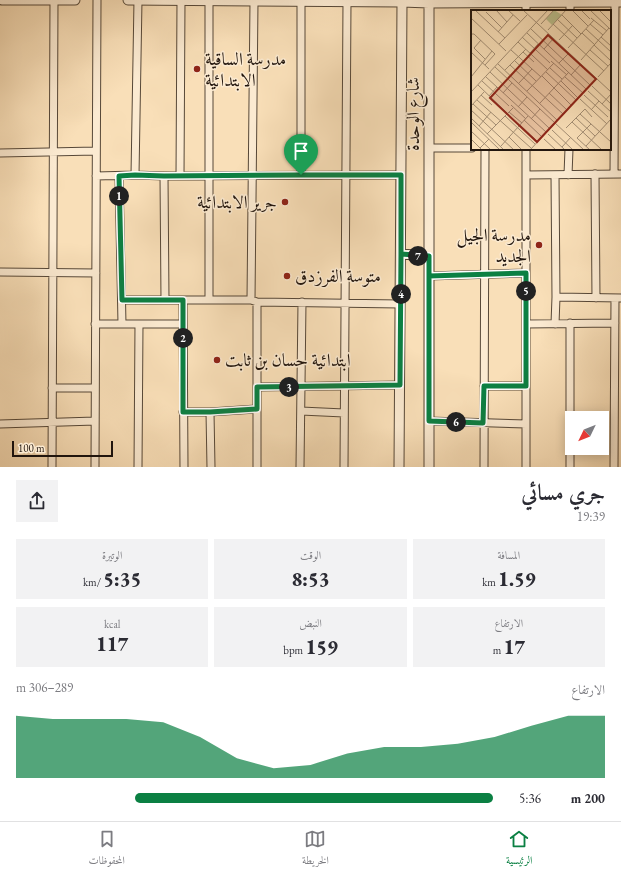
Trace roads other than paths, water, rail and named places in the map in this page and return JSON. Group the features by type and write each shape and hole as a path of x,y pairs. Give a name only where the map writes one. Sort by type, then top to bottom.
{"street":[{"path":"2,0 75,0"},
{"path":"52,467 54,0"},
{"path":"95,467 97,0"},
{"path":"128,0 347,2 429,1 486,6 570,7 618,2 617,174 526,175"},
{"path":"135,175 138,0"},
{"path":"180,176 182,1"},
{"path":"209,1 209,300"},
{"path":"254,1 252,176 257,387 257,467"},
{"path":"301,1 301,175"},
{"name":"شارع الوحدة","path":"429,1 429,467"},
{"path":"344,467 347,2"},
{"name":"شارع الوحدة","path":"400,467 402,2"},
{"path":"429,148 471,148"},
{"path":"484,467 485,150"},
{"path":"526,150 526,467"},
{"path":"568,150 568,175"},
{"path":"0,153 96,151"},
{"path":"595,174 596,298"},
{"path":"96,176 401,175"},
{"path":"555,175 555,324"},
{"path":"119,176 122,324"},
{"path":"164,176 165,300"},
{"path":"401,254 429,256"},
{"path":"0,272 96,273"},
{"path":"429,276 526,273"},
{"path":"556,297 618,298 615,323 617,418 614,467"},
{"path":"122,300 209,300 400,304"},
{"path":"183,300 184,467"},
{"path":"300,467 302,302"},
{"path":"570,323 570,467"},
{"path":"526,324 615,323"},
{"path":"95,324 183,324"},
{"path":"138,467 139,324"},
{"path":"257,387 400,385"},
{"path":"484,386 526,386"},
{"path":"52,388 95,388"},
{"path":"183,412 257,409"},
{"path":"301,411 344,413"},
{"path":"210,412 211,467"},
{"path":"0,424 52,421 95,421"},
{"path":"429,421 526,424"}],"place":[{"name":"مدرسة الساقية الابتدائية","path":"197,69"},
{"name":"جرير الابتدائية","path":"285,202"},
{"name":"مدرسة الجيل الجديد","path":"539,245"},
{"name":"متوسة الفرزدق","path":"287,276"},
{"name":"ابتدائية حسان بن ثابت","path":"217,360"}]}
